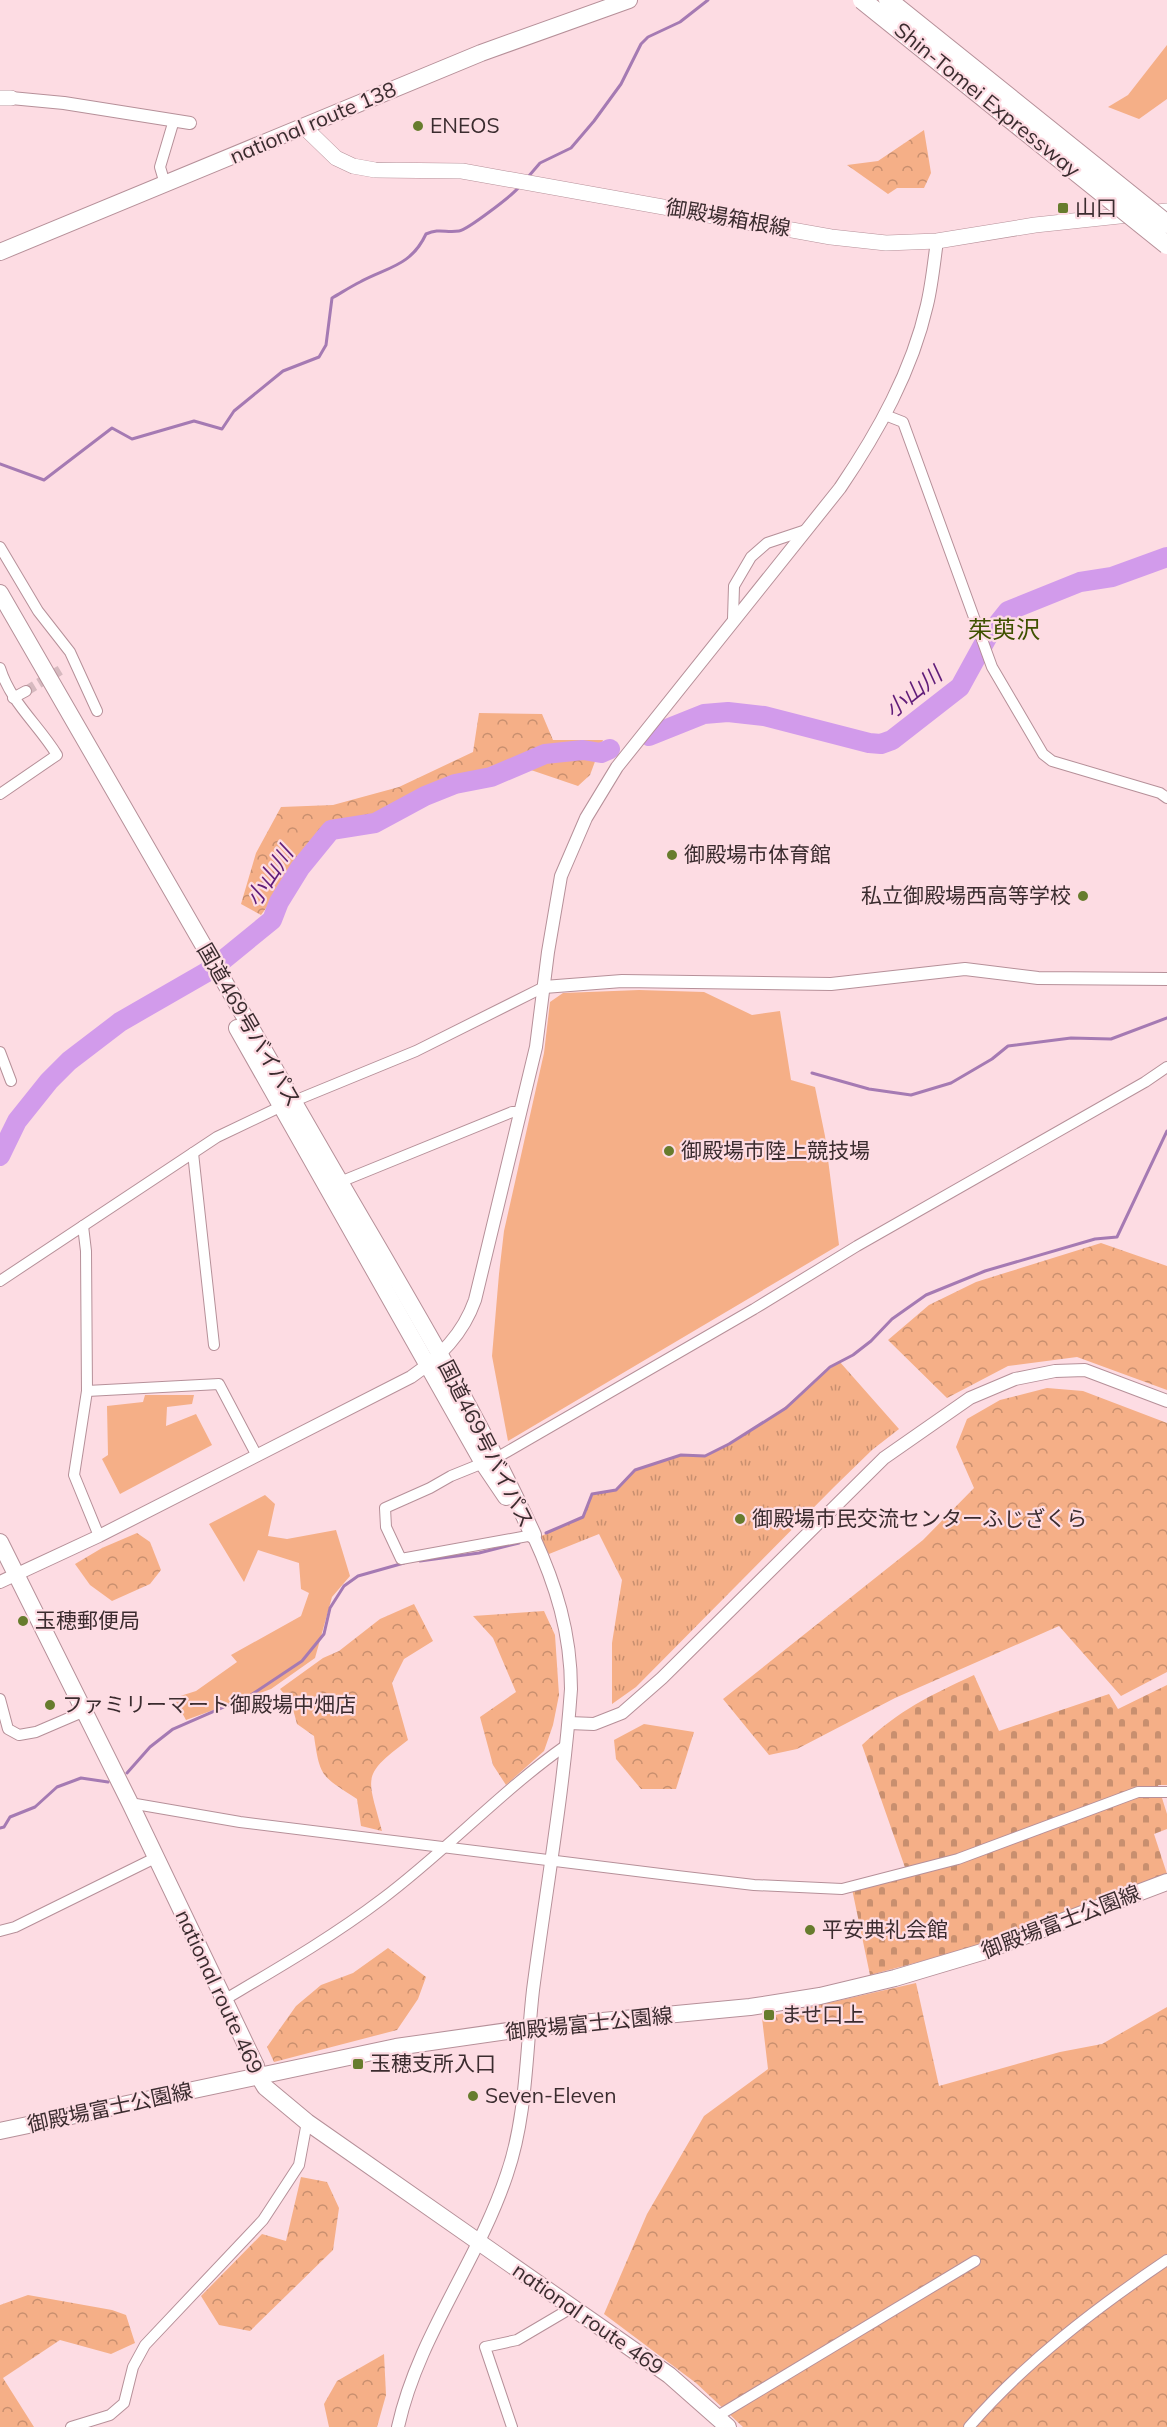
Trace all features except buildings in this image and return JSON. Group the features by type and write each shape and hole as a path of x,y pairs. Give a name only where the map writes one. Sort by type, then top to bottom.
{"highway":[{"name":"Shin-Tomei Expressway","path":"862,0 1167,245"},
{"name":"Shin-Tomei Expressway","path":"888,0 1167,224"}],"main road":[{"name":"national route 138","path":"0,252 490,49 629,0"},
{"name":"御殿場箱根線","path":"304,127 336,158 353,166 375,170 462,171 831,237 886,243 937,241 1035,225 1167,211"},
{"name":"国道469号バイパス","path":"0,593 203,957"},
{"name":"国道469号バイパス","path":"0,612 203,957 435,1359"},
{"name":"国道469号バイパス","path":"288,1104 340,1182 533,1535"},
{"name":"national route 469","path":"0,1542 130,1803 265,2087 307,2122 669,2375 722,2422"},
{"name":"御殿場富士公園線","path":"0,2131 396,2048 529,2028 750,2007 831,1993 895,1978 982,1952 1167,1882"}],"street":[{"path":"6,98 64,103 190,123"},
{"path":"165,184 160,167 174,120"},
{"path":"0,1582 99,1536 411,1377 435,1359 465,1323 474,1300 536,1047 561,876 586,818 617,767 840,488 885,415 912,354 927,305 937,241"},
{"path":"885,415 903,422 992,667 1043,754 1052,761 1167,798"},
{"path":"733,619 734,585 751,557 767,543 806,530"},
{"path":"0,547 38,610 75,662 97,711"},
{"path":"64,668 75,662"},
{"path":"0,668 6,688 44,733 57,755 0,794"},
{"path":"13,698 26,691"},
{"path":"0,1281 217,1137 288,1104 416,1051 544,987 622,981 831,984 965,969 1038,978 1167,979"},
{"path":"0,1052 11,1081"},
{"path":"398,2427 406,2391 434,2326 478,2242 507,2174 521,2114 549,1860 568,1723 571,1661 561,1604 533,1535 401,1558 386,1527 385,1508 490,1460 754,1309 857,1246 1145,1082 1167,1067"},
{"path":"340,1182 512,1112 520,1112"},
{"path":"193,1152 214,1345"},
{"path":"83,1226 86,1251 87,1391 74,1475 99,1536"},
{"path":"568,1723 594,1724 622,1713 662,1678 884,1458 970,1398 1015,1379 1055,1371 1085,1370 1167,1401"},
{"path":"87,1391 219,1384 257,1456"},
{"path":"0,1699 8,1729 19,1735 36,1732 85,1711"},
{"path":"224,2000 329,1938 383,1899 565,1746"},
{"path":"130,1803 240,1822 754,1885 842,1889 958,1859 1138,1791 1167,1792"},
{"path":"0,1930 15,1927 155,1858"},
{"path":"71,2427 110,2415 124,2403 134,2367 145,2345 263,2220 287,2184 299,2165 307,2122"},
{"path":"969,2427 994,2398 1065,2336 1113,2296 1167,2260"},
{"path":"722,2422 975,2261"},
{"path":"512,2427 485,2347 518,2340 573,2307"}],"green space":[{"path":"1167,45 1167,99 1139,119 1108,107 1128,95"},
{"path":"924,130 931,173 924,188 897,188 888,194 847,165 878,161"},
{"path":"479,713 542,714 553,740 603,740 590,775 578,786 525,768 476,788 322,832 261,915 241,904 256,853 281,807 333,805 399,787 473,752"},
{"path":"639,990 704,992 752,1015 780,1011 791,1080 815,1087 825,1136 839,1245 508,1441 492,1356 499,1274 504,1231 544,1053 550,1002 563,993"},
{"path":"1101,1243 1167,1266 1167,1390 1077,1357 1008,1366 947,1398 888,1340 929,1305 976,1282"},
{"path":"839,1361 899,1429 872,1450 834,1487 636,1687 612,1704 612,1643 622,1580 599,1534 549,1554 539,1537 583,1517 592,1494 616,1490 635,1470 681,1455 705,1456 729,1444 773,1417"},
{"path":"1047,1388 1083,1391 1167,1423 1167,1672 1121,1696 1059,1626 895,1698 797,1749 769,1755 723,1699 923,1540 974,1488 956,1447 967,1419 1000,1400"},
{"path":"145,1395 194,1395 192,1404 167,1407 166,1426 196,1414 212,1445 120,1494 102,1459 108,1455 107,1406 143,1402"},
{"path":"265,1495 275,1504 268,1536 287,1539 336,1530 350,1576 332,1597 315,1658 271,1689 186,1720 174,1698 196,1691 237,1662 231,1655 301,1616 309,1593 301,1589 299,1563 258,1550 244,1582 209,1524"},
{"path":"137,1533 150,1542 161,1570 150,1584 112,1601 90,1585 75,1564 102,1548"},
{"path":"414,1604 433,1641 404,1659 392,1683 408,1740 382,1762 372,1778 373,1798 382,1831 361,1826 357,1799 325,1775 318,1760 314,1736 297,1724 291,1702 280,1689 323,1658 339,1651 380,1619"},
{"path":"544,1611 555,1635 559,1695 553,1725 544,1751 506,1785 493,1765 480,1717 516,1692 493,1638 473,1616"},
{"path":"974,1675 999,1731 1109,1694 1118,1709 1167,1685 1167,1785 1158,1785 1167,1814 1167,1829 1154,1834 1167,1874 967,1949 870,1975 852,1889 908,1876 862,1745 889,1722 915,1705"},
{"path":"644,1724 694,1732 676,1789 641,1789 616,1759 614,1740"},
{"path":"388,1948 426,1977 418,1999 397,2030 274,2062 267,2047 296,2006 321,1985 353,1973"},
{"path":"916,1983 939,2086 1060,2052 1102,2044 1167,2007 1167,2427 743,2427 696,2383 604,2314 647,2214 704,2116 768,2069 762,2018"},
{"path":"301,2177 327,2182 339,2208 333,2250 250,2331 219,2325 201,2296 262,2234 286,2241"},
{"path":"28,2295 112,2310 126,2315 135,2343 111,2354 60,2340 3,2378 34,2427 0,2427 0,2305"},
{"path":"384,2354 386,2395 377,2427 329,2427 324,2404 337,2381"}],"waterway":[{"path":"528,177 540,163 571,148 621,84 641,44 648,37 680,22 708,0"},
{"path":"0,464 44,480 112,428 132,439 194,421 222,429 234,411 283,371 319,357 326,345 332,298 406,259 420,245 426,234 435,231 459,231 471,225 520,186"},
{"name":"小山川","path":"649,736 704,714 728,712 764,716 869,743 881,744 892,740 960,687 988,636 1008,611 1080,582 1112,577 1167,557"},
{"name":"小山川","path":"0,1156 17,1121 49,1081 69,1061 120,1022 212,969 272,920 279,902 300,868 331,830 375,823 425,796 455,784 491,777 545,754 583,750 601,753 610,749"},
{"path":"812,1073 869,1089 911,1095 951,1083 992,1059 1008,1046 1071,1038 1111,1039 1167,1018"},
{"path":"546,1533 583,1517 592,1494 616,1490 635,1470 681,1455 705,1456 729,1444 786,1408 830,1367 853,1355 871,1341 892,1319 926,1295 985,1271 1095,1239 1117,1237 1167,1131"},
{"path":"420,1561 479,1553 519,1543"},
{"path":"127,1773 150,1747 173,1729 251,1695 302,1661 324,1634 330,1608 344,1586 358,1576 404,1563"},
{"path":"0,1828 4,1827 10,1817 35,1807 57,1787 81,1778 108,1782"}],"tunnel":[{"path":"26,691 64,668"}],"place":[{"name":"ENEOS","path":"418,126"},
{"name":"山口","path":"1063,208"},
{"name":"御殿場市体育館","path":"672,855"},
{"name":"私立御殿場西高等学校","path":"1083,896"},
{"name":"御殿場市陸上競技場","path":"669,1151"},
{"name":"御殿場市民交流センターふじざくら","path":"740,1519"},
{"name":"玉穂郵便局","path":"23,1621"},
{"name":"ファミリーマート御殿場中畑店","path":"50,1705"},
{"name":"平安典礼会館","path":"810,1930"},
{"name":"ませ口上","path":"769,2015"},
{"name":"玉穂支所入口","path":"358,2064"},
{"name":"Seven-Eleven","path":"473,2096"}],"district":[{"name":"茱萸沢","path":"1004,630"}]}
